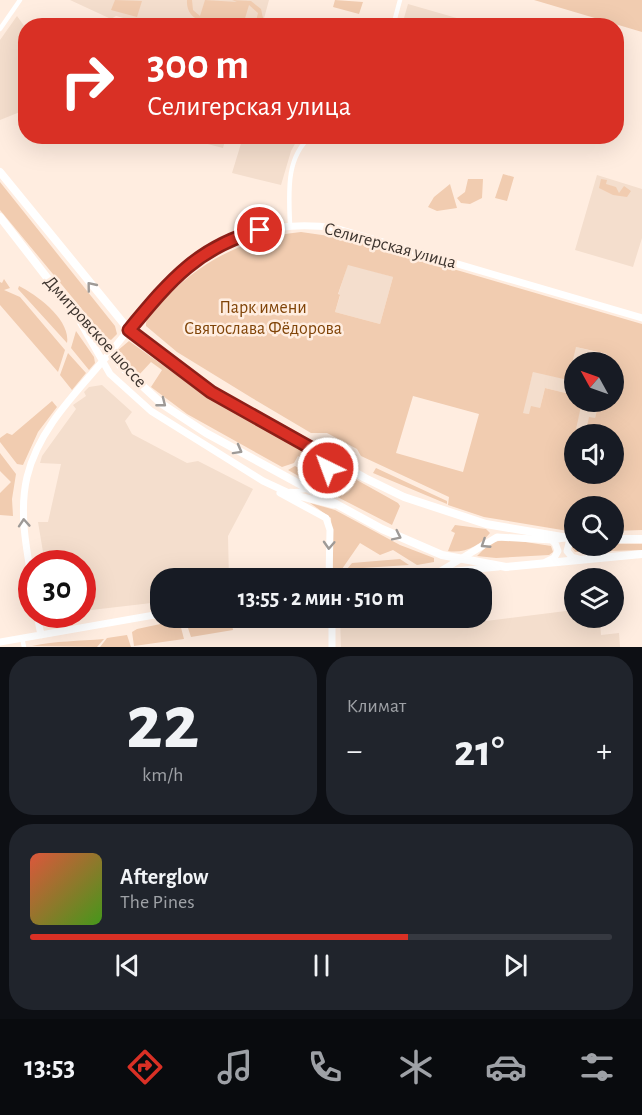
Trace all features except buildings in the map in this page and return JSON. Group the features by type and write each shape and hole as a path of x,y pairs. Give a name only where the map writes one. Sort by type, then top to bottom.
{"main road":[{"name":"Дмитровское шоссе","path":"0,172 129,330 211,392 364,478 423,504 486,524 548,538 564,539"},
{"name":"Дмитровское шоссе","path":"0,217 76,315 137,382 187,421 414,545 462,560 506,567 642,554"},
{"path":"624,539 642,539"}],"street":[{"path":"0,29 20,0"},
{"path":"395,18 400,0"},
{"path":"290,225 293,161 303,144"},
{"name":"Селигерская улица","path":"28,550 23,516 27,476 47,430 88,378 182,270 206,252 241,236 290,225 348,231 642,318"},
{"path":"76,315 102,362 114,378 151,411 180,431 326,518 330,530 329,568"},
{"path":"88,378 99,375 114,378"},
{"path":"284,491 310,489 322,482 327,472 326,461 318,452"},
{"path":"262,481 284,491 345,508"},
{"name":"Дмитровское шоссе","path":"462,560 497,537 548,538"},
{"path":"546,562 557,553 557,547 548,538"},
{"path":"572,556 583,559"},
{"path":"447,568 462,560"},
{"path":"492,568 506,567"},
{"path":"0,642 150,616"},
{"path":"40,628 41,635"},
{"path":"332,628 332,647"},
{"path":"22,638 24,647"}],"shaded area":[{"path":"70,0 269,0 264,18 123,18 116,16 109,18"},
{"path":"408,4 457,18 404,18"},
{"path":"17,16 18,113 0,120 0,40"},
{"path":"208,144 224,144 223,148"},
{"path":"241,144 295,144 281,185 232,173"},
{"path":"597,175 642,189 642,238 633,267 575,250"},
{"path":"348,264 393,277 380,324 335,312"},
{"path":"576,347 596,352 567,352"},
{"path":"564,354 564,393 545,388 540,408 529,414 522,413 533,372"},
{"path":"102,385 132,412 125,421 132,434 187,463 198,461 253,489 228,536 229,568 150,568 150,603 96,609 96,550 43,550 38,522 48,522 61,464 40,463 42,456 76,409 73,405 86,396 84,392 89,387"},
{"path":"579,412 596,412 591,424 576,424"},
{"path":"564,611 564,628 600,628 601,635 619,633 620,647 341,647 340,628 492,628 492,620"}],"green space":[{"path":"115,0 142,1 137,17 111,10"},
{"path":"187,0 192,0 193,10 200,16 205,0 251,1 261,9 263,18 257,18 258,13 249,5 245,18 196,18 188,9"},
{"path":"335,0 363,2 359,14 333,7"},
{"path":"534,0 642,0 642,32 624,27 624,18 595,18"},
{"path":"503,174 514,177 507,201 495,198"},
{"path":"468,179 483,179 482,198 470,204 461,203 457,198 465,192"},
{"path":"601,179 607,180 606,184 616,187 619,193 624,186 631,191 627,197 613,195 599,188"},
{"path":"0,182 115,326 117,334 111,340 105,337 0,210"},
{"path":"450,184 457,208 437,211 428,207 434,197"},
{"name":"Парк имени Святослава Фёдорова","path":"301,232 350,239 642,324 642,530 624,531 624,496 564,496 564,530 484,517 448,505 449,497 361,456 357,449 327,433 311,433 177,352 146,326 148,317 174,289 190,276 223,254 261,240","holes":["348,265 393,277 380,324 335,312 340,295 338,294","576,347 598,352 624,352 624,412 596,412 595,418 589,417 588,424 624,424 624,484 564,484 564,424 577,424 580,412 564,412 564,393 545,388 540,408 531,406 529,414 523,413 533,372 564,379 564,352 575,352","413,396 479,414 463,472 396,453"]},
{"path":"4,279 10,288 4,290 20,297 65,350 58,372 0,305 0,282 2,283"},
{"path":"19,286 35,295 58,317 67,334 67,343 18,289"},
{"path":"76,331 94,357 95,363 89,370 71,348"},
{"path":"129,341 207,397 321,460 324,469 321,478 309,482 288,470 295,466 302,470 300,474 306,477 311,464 298,456 294,463 282,467 187,414 151,387 162,370 151,362 138,376 118,356 117,351"},
{"path":"68,353 86,373 72,390 60,375"},
{"path":"52,401 57,407 38,432 23,465 17,464 0,442 0,438 7,433 12,435"},
{"path":"0,453 16,474 12,499 13,516 0,515 0,493 11,482 0,471"},
{"path":"330,465 398,503 400,506 392,525 318,487 329,477"},
{"path":"376,468 447,501 447,504 373,473"},
{"path":"310,503 335,510 400,545 434,558 434,562 417,565 393,550 380,555 360,543 343,568 333,568 331,518"},
{"path":"455,525 486,529 490,533 472,548 448,551 455,533 451,531"},
{"path":"507,539 551,546 553,552 549,555 496,558 477,556 490,543"},
{"path":"624,544 642,544 642,550 624,551"},
{"path":"400,559 409,565 348,568 352,563"},
{"path":"150,626 181,628 184,639 134,646 132,632"},
{"path":"188,628 233,628 233,630 191,637"},
{"path":"127,635 131,647 100,647 107,638"},
{"path":"104,639 97,647 32,646 59,642"}],"route":[{"path":"260,230 227,241 194,260 174,278 129,330 172,365 211,392 322,454 328,468"}]}
